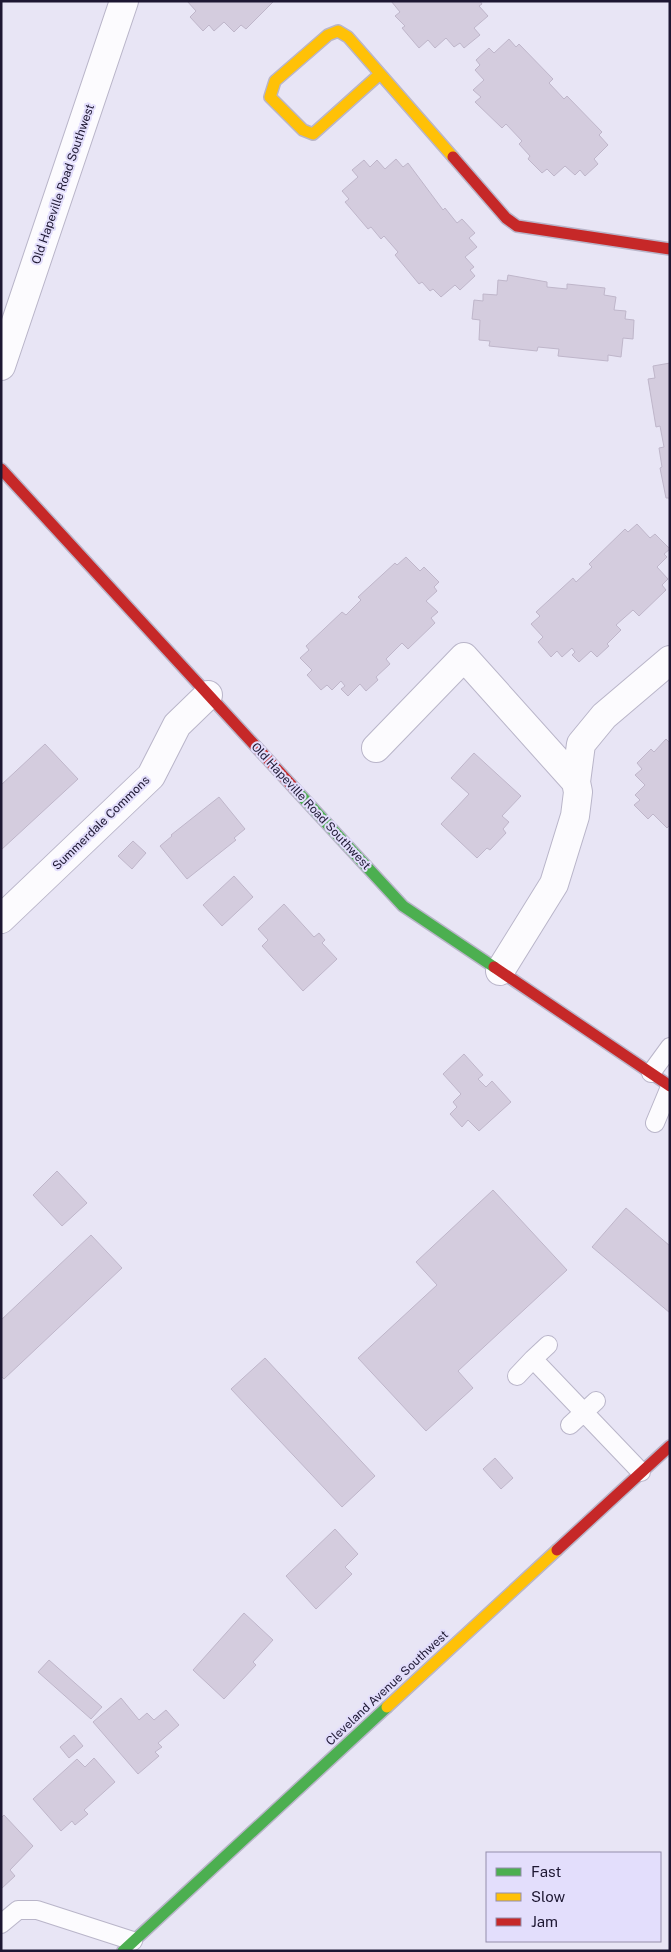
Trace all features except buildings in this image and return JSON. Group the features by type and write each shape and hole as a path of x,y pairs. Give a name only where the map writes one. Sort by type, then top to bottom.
{"street":[{"name":"Old Hapeville Road Southwest","path":"1,366 124,1"},
{"path":"380,74 313,134 303,130 270,97 275,81 328,35 338,31 348,37 506,218 518,226 670,249"},
{"name":"Old Hapeville Road Southwest","path":"1,469 403,906 670,1087"},
{"path":"376,748 464,657 576,782"},
{"path":"500,971 554,884 575,816 578,792 576,782 581,744 604,716 670,660"},
{"name":"Summerdale Commons","path":"1,919 151,776 178,725 208,695"},
{"name":"Cleveland Avenue Southwest","path":"128,1946 670,1446"}],"lane":[{"path":"651,1073 670,1047"},
{"path":"655,1123 670,1087"},
{"path":"516,1376 548,1345"},
{"path":"533,1359 590,1406 642,1472"},
{"path":"570,1425 590,1406"},
{"path":"1,1924 18,1910 37,1910 128,1946"}],"traffic: fast":[{"path":"295,789 403,906 494,967"},
{"path":"123,1951 387,1707"}],"traffic: slow":[{"path":"380,74 313,134 303,130 270,97 275,81 328,35 338,31 348,37 453,157"},
{"path":"387,1707 557,1550"}],"traffic: jam":[{"path":"453,157 506,218 517,226 670,249"},
{"path":"1,469 295,789"},
{"path":"494,967 670,1086"},
{"path":"557,1550 670,1446"}]}
